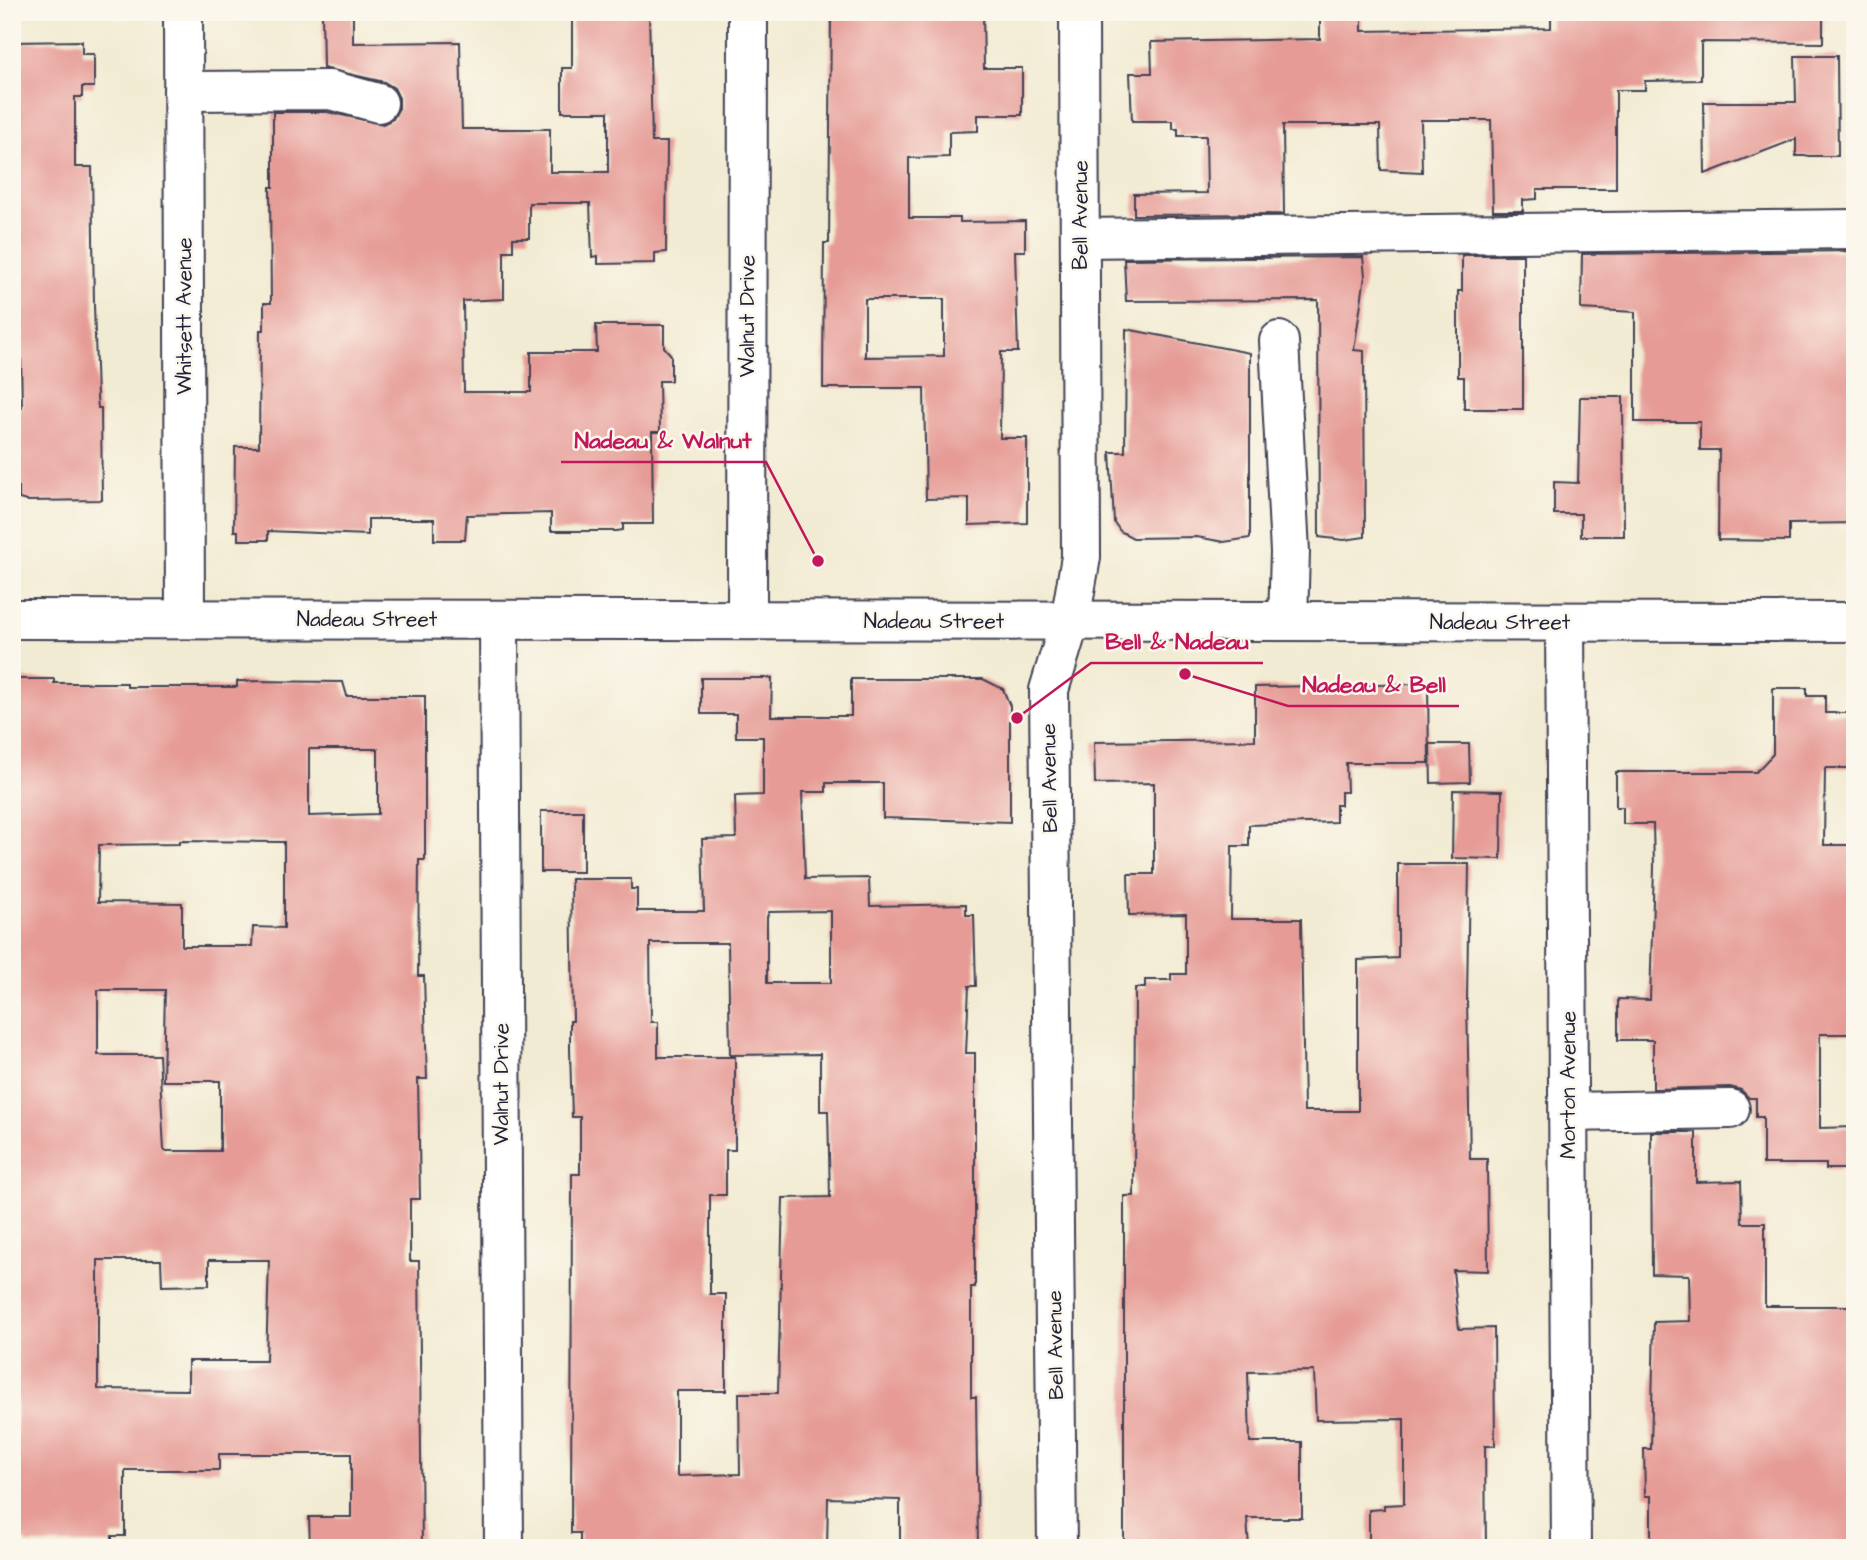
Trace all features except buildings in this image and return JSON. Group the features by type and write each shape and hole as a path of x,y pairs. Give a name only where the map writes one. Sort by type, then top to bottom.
{"street":[{"name":"Whitsett Avenue","path":"183,12 184,619"},
{"name":"Walnut Drive","path":"747,620 748,12"},
{"name":"Bell Avenue","path":"1057,1548 1049,691 1070,621 1081,557 1079,12"},
{"path":"183,90 330,90 378,103"},
{"path":"1080,237 1855,229"},
{"path":"1279,341 1290,552 1288,621"},
{"name":"Nadeau Street","path":"12,619 1855,622"},
{"name":"Walnut Drive","path":"499,620 504,1548"},
{"name":"Morton Avenue","path":"1565,622 1571,1548"},
{"path":"1569,1112 1730,1109"}],"place":[{"name":"Nadeau & Walnut","path":"818,561"},
{"name":"Nadeau & Bell","path":"1185,674"},
{"name":"Bell & Nadeau","path":"1017,718"}]}
